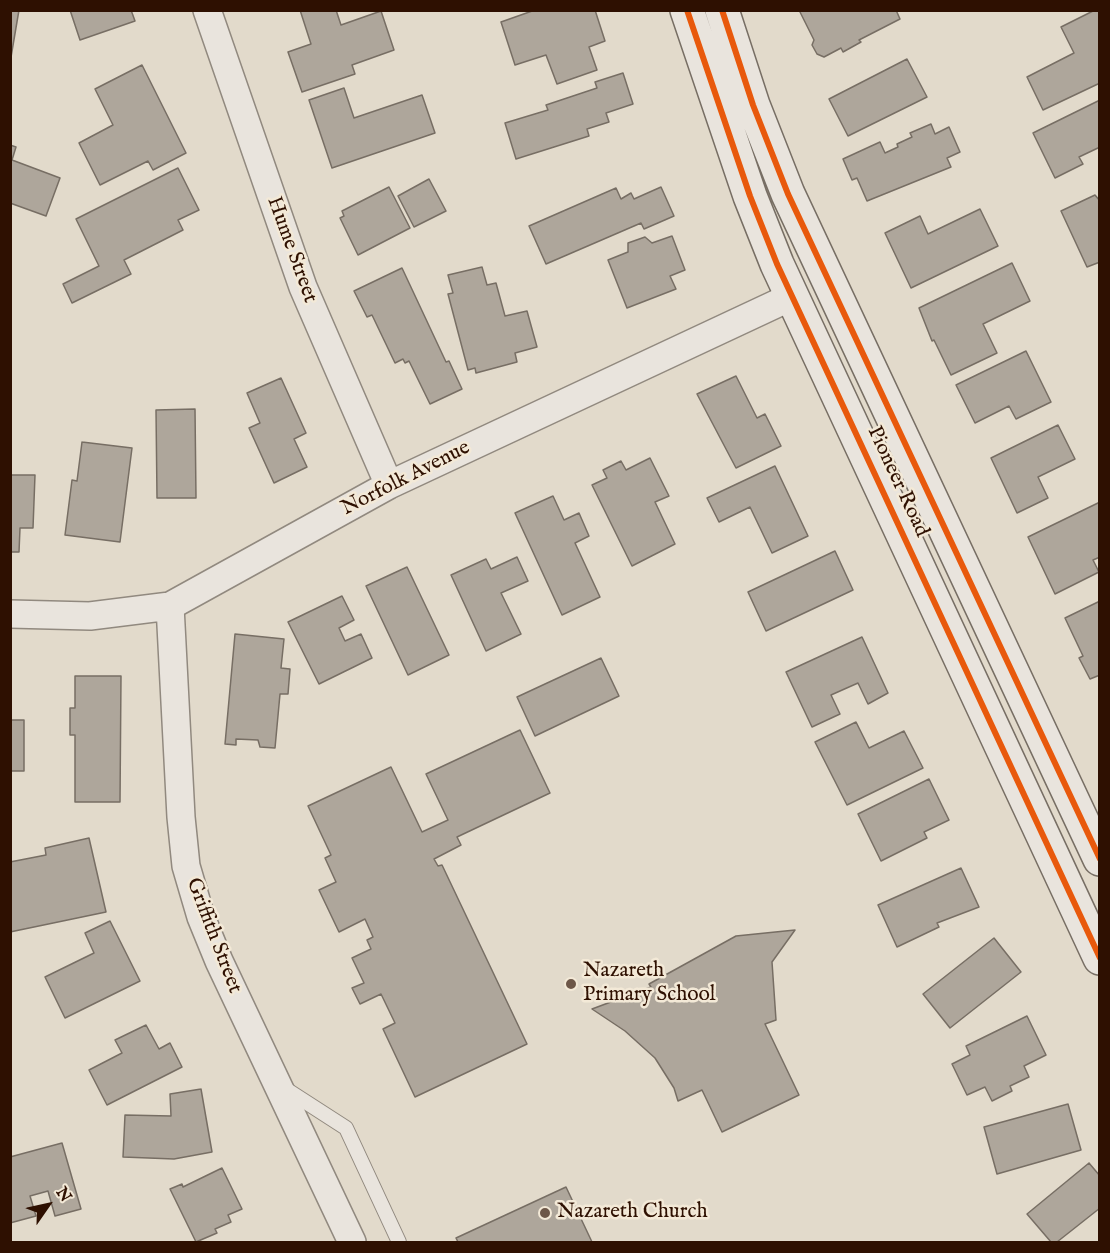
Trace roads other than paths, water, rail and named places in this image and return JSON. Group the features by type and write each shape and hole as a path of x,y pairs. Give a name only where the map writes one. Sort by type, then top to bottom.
{"main road":[{"name":"Pioneer Road","path":"687,10 756,212 1100,958"},
{"name":"Pioneer Road","path":"722,10 769,148 827,279 1100,859"},
{"path":"793,296 827,279"}],"street":[{"name":"Hume Street","path":"207,10 303,287 389,485"},
{"name":"Norfolk Avenue","path":"10,614 90,616 170,606 389,485 793,296"},
{"name":"Griffith Street","path":"170,606 186,866 205,928 352,1242"}],"lane":[{"path":"277,1084 346,1128 399,1242"}],"place":[{"name":"Nazareth Primary School","path":"571,984"},
{"name":"Nazareth Church","path":"545,1213"}]}
